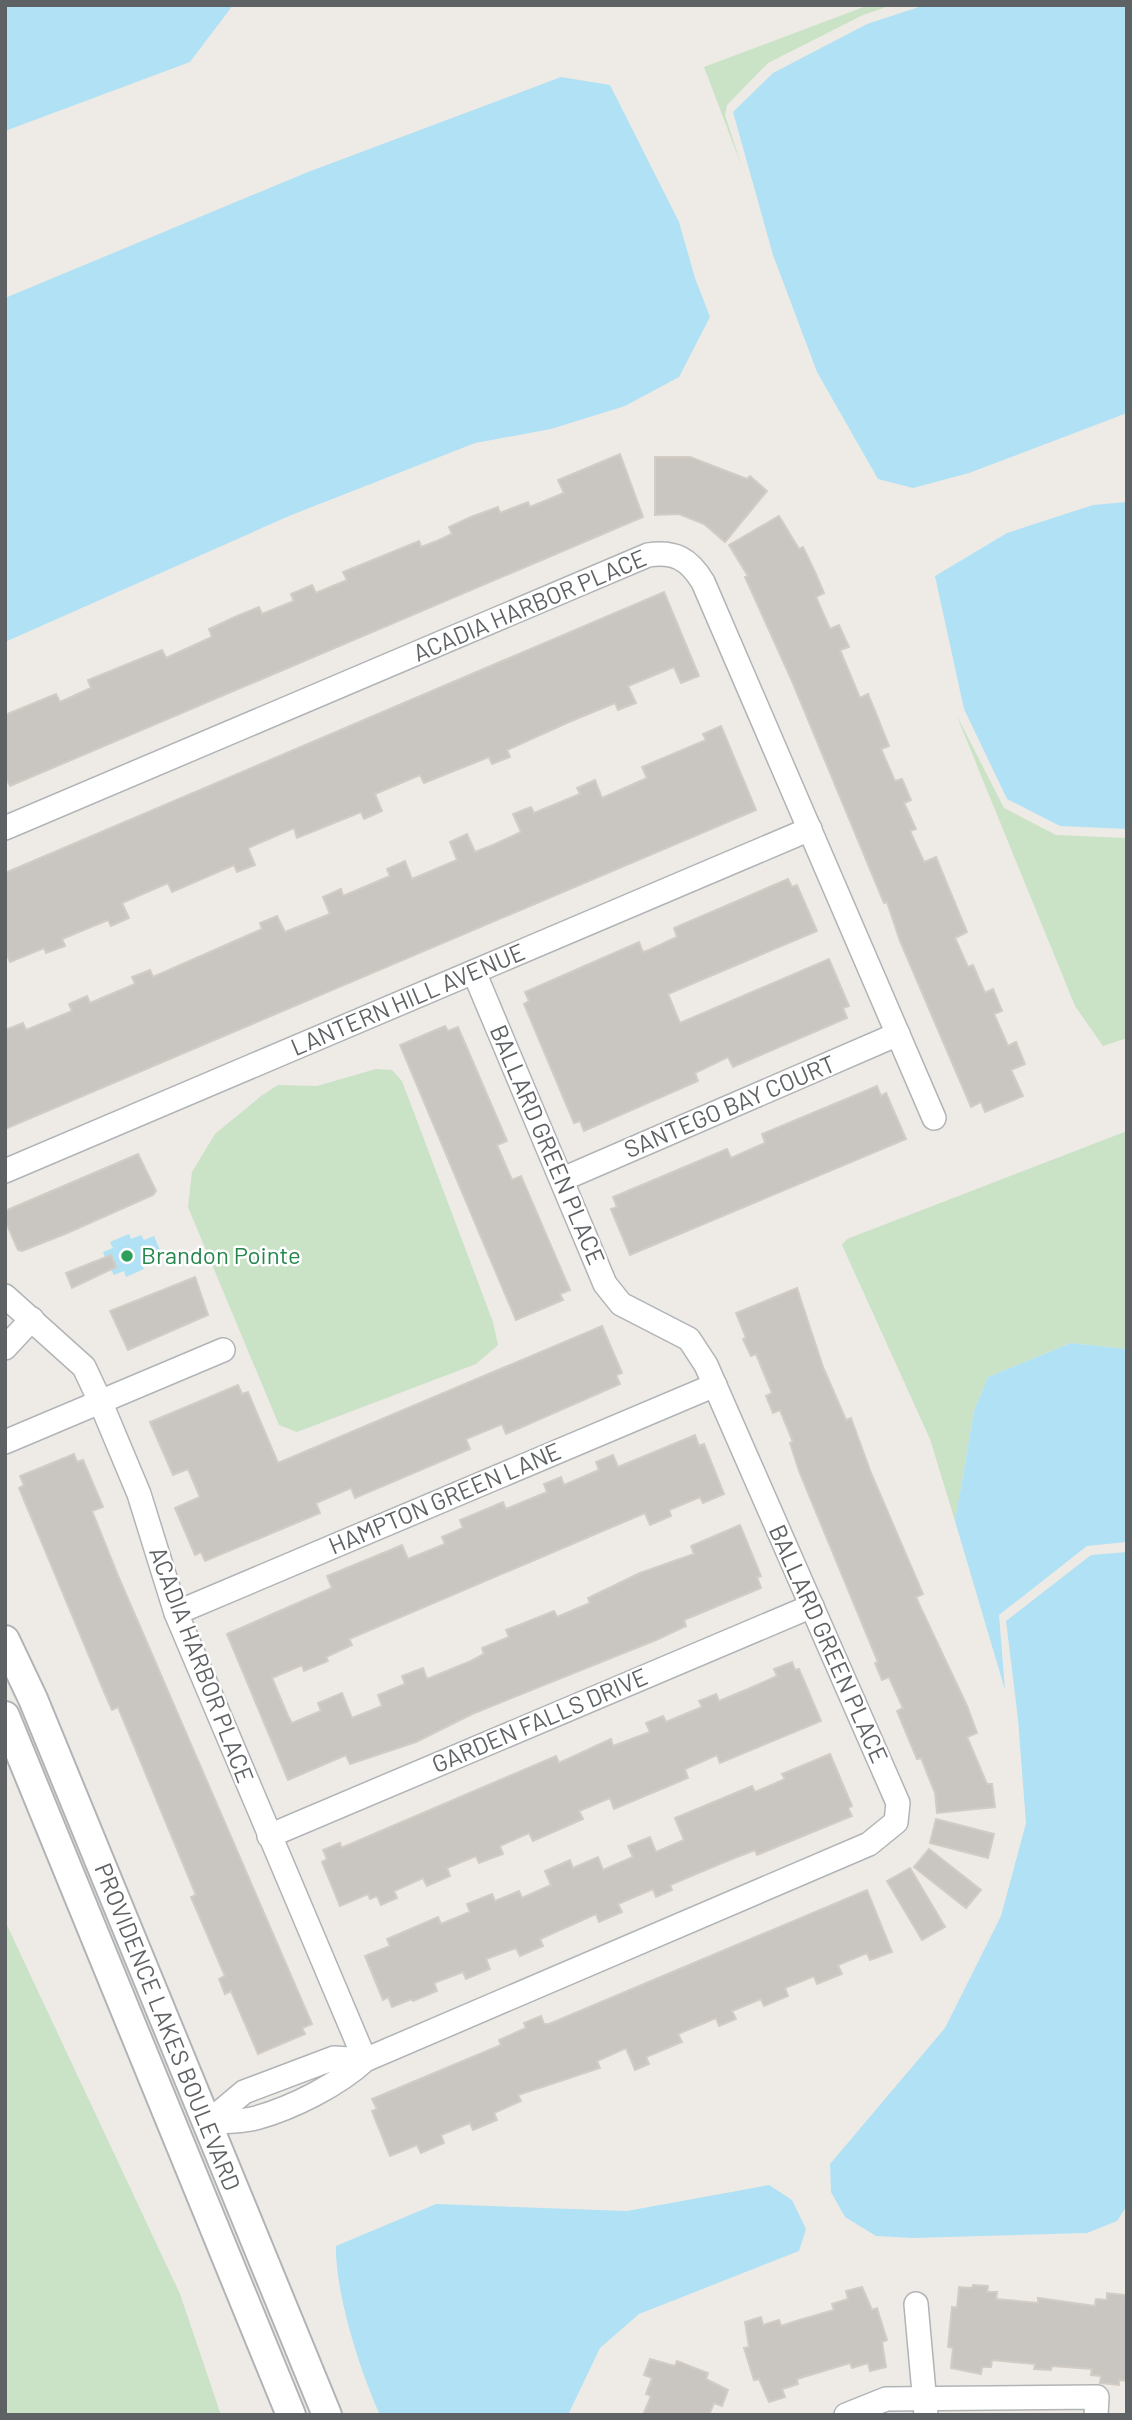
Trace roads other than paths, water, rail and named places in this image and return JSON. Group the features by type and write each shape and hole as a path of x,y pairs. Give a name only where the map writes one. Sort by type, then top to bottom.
{"street":[{"name":"ACADIA HARBOR PLACE","path":"5,828 648,555 665,552 681,556 694,568 703,582 934,1118"},
{"name":"LANTERN HILL AVENUE","path":"5,1171 810,829"},
{"name":"BALLARD GREEN PLACE","path":"365,2060 869,1844 896,1822 898,1803 706,1365 689,1339 621,1304 606,1284 474,972"},
{"name":"SANTEGO BAY COURT","path":"563,1179 898,1034"},
{"name":"ACADIA HARBOR PLACE","path":"5,1296 84,1367 139,1494 176,1613 365,2060"},
{"path":"5,1348 32,1319"},
{"path":"5,1442 223,1350"},
{"name":"HAMPTON GREEN LANE","path":"176,1613 715,1385"},
{"name":"GARDEN FALLS DRIVE","path":"269,1836 811,1606"},
{"name":"PROVIDENCE LAKES BOULEVARD","path":"5,1640 33,1699 327,2415"},
{"name":"PROVIDENCE LAKES BOULEVARD","path":"5,1716 291,2415"},
{"path":"177,2136 207,2123 244,2092 334,2058 365,2060"},
{"path":"916,2304 925,2407"},
{"path":"846,2415 886,2399 925,2407 1096,2406"}],"water":[{"path":"5,5 233,5 190,62 5,131"},
{"path":"925,5 1127,5 1127,413 969,473 913,488 878,479 817,372 773,255 733,112 773,73 867,24"},
{"path":"561,77 610,85 679,222 695,278 710,317 679,377 625,406 551,429 475,443 289,516 5,642 5,298 308,172"},
{"path":"1127,502 1127,829 1060,826 1007,799 964,709 935,576 1007,533 1093,505"},
{"name":"Brandon Pointe","path":"129,1234 131,1239 141,1235 144,1240 154,1236 160,1250 149,1254 151,1259 141,1263 144,1269 126,1277 124,1271 114,1275 111,1270 101,1274 105,1258 103,1252 113,1248 110,1242"},
{"path":"1071,1343 1127,1349 1127,1542 1087,1546 999,1615 1005,1690 955,1521 974,1411 988,1377"},
{"path":"1127,1552 1127,2206 1117,2221 1087,2233 912,2238 876,2236 845,2217 831,2192 830,2164 945,2028 1001,1916 1026,1823 1018,1719 1006,1621 1091,1555"},
{"path":"769,2185 792,2200 806,2229 799,2251 639,2314 600,2348 568,2415 380,2415 344,2309 336,2246 436,2204 627,2211"}],"place":[{"name":"Brandon Pointe","path":"127,1256"}]}
